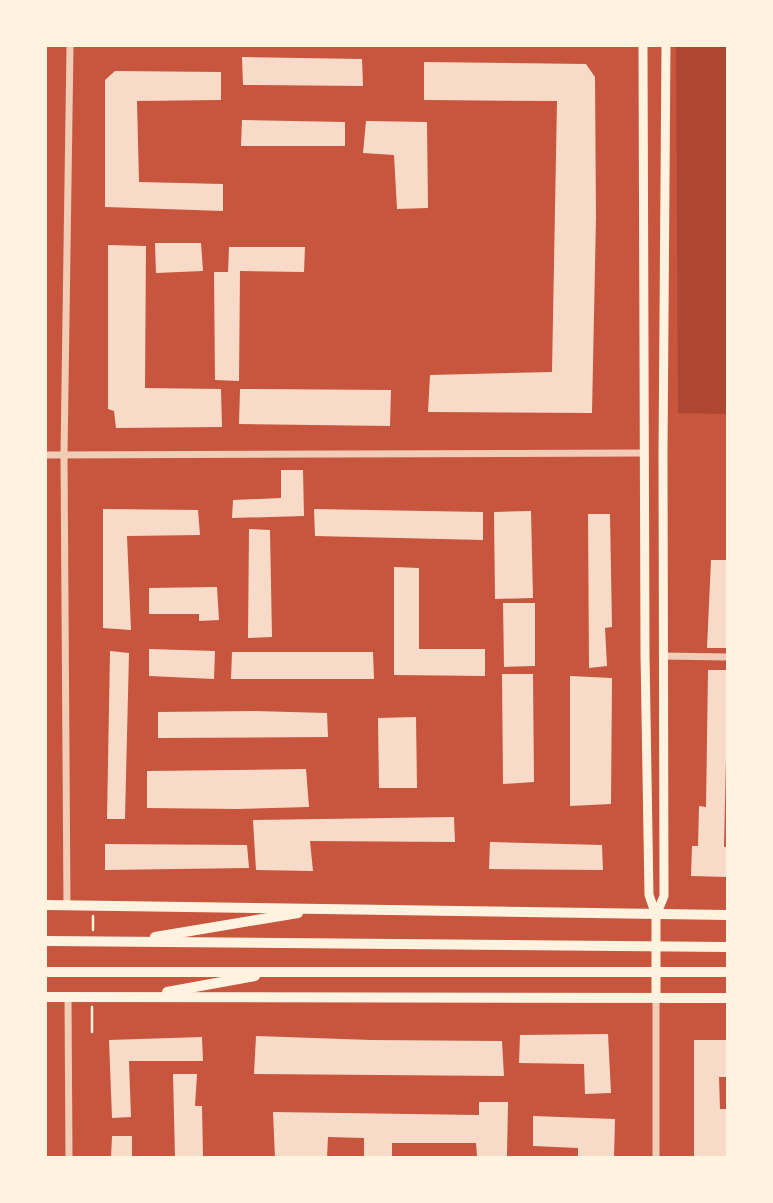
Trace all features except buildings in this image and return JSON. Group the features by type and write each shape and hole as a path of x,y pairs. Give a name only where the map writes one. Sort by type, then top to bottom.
{"highway":[{"path":"46,905 727,915"},
{"path":"129,942 323,908"},
{"path":"46,941 727,947"},
{"path":"141,996 283,971"},
{"path":"46,972 727,972"},
{"path":"46,997 727,998"}],"main road":[{"path":"643,46 649,895 656,915 656,997"},
{"path":"656,915 664,896 666,46"}],"street":[{"path":"67,906 64,455 70,46"},
{"path":"46,455 644,453"},
{"path":"663,656 727,657"},
{"path":"68,997 69,1157"},
{"path":"656,997 656,1157"}],"shaded area":[{"path":"676,46 727,46 727,414 678,413"}]}
